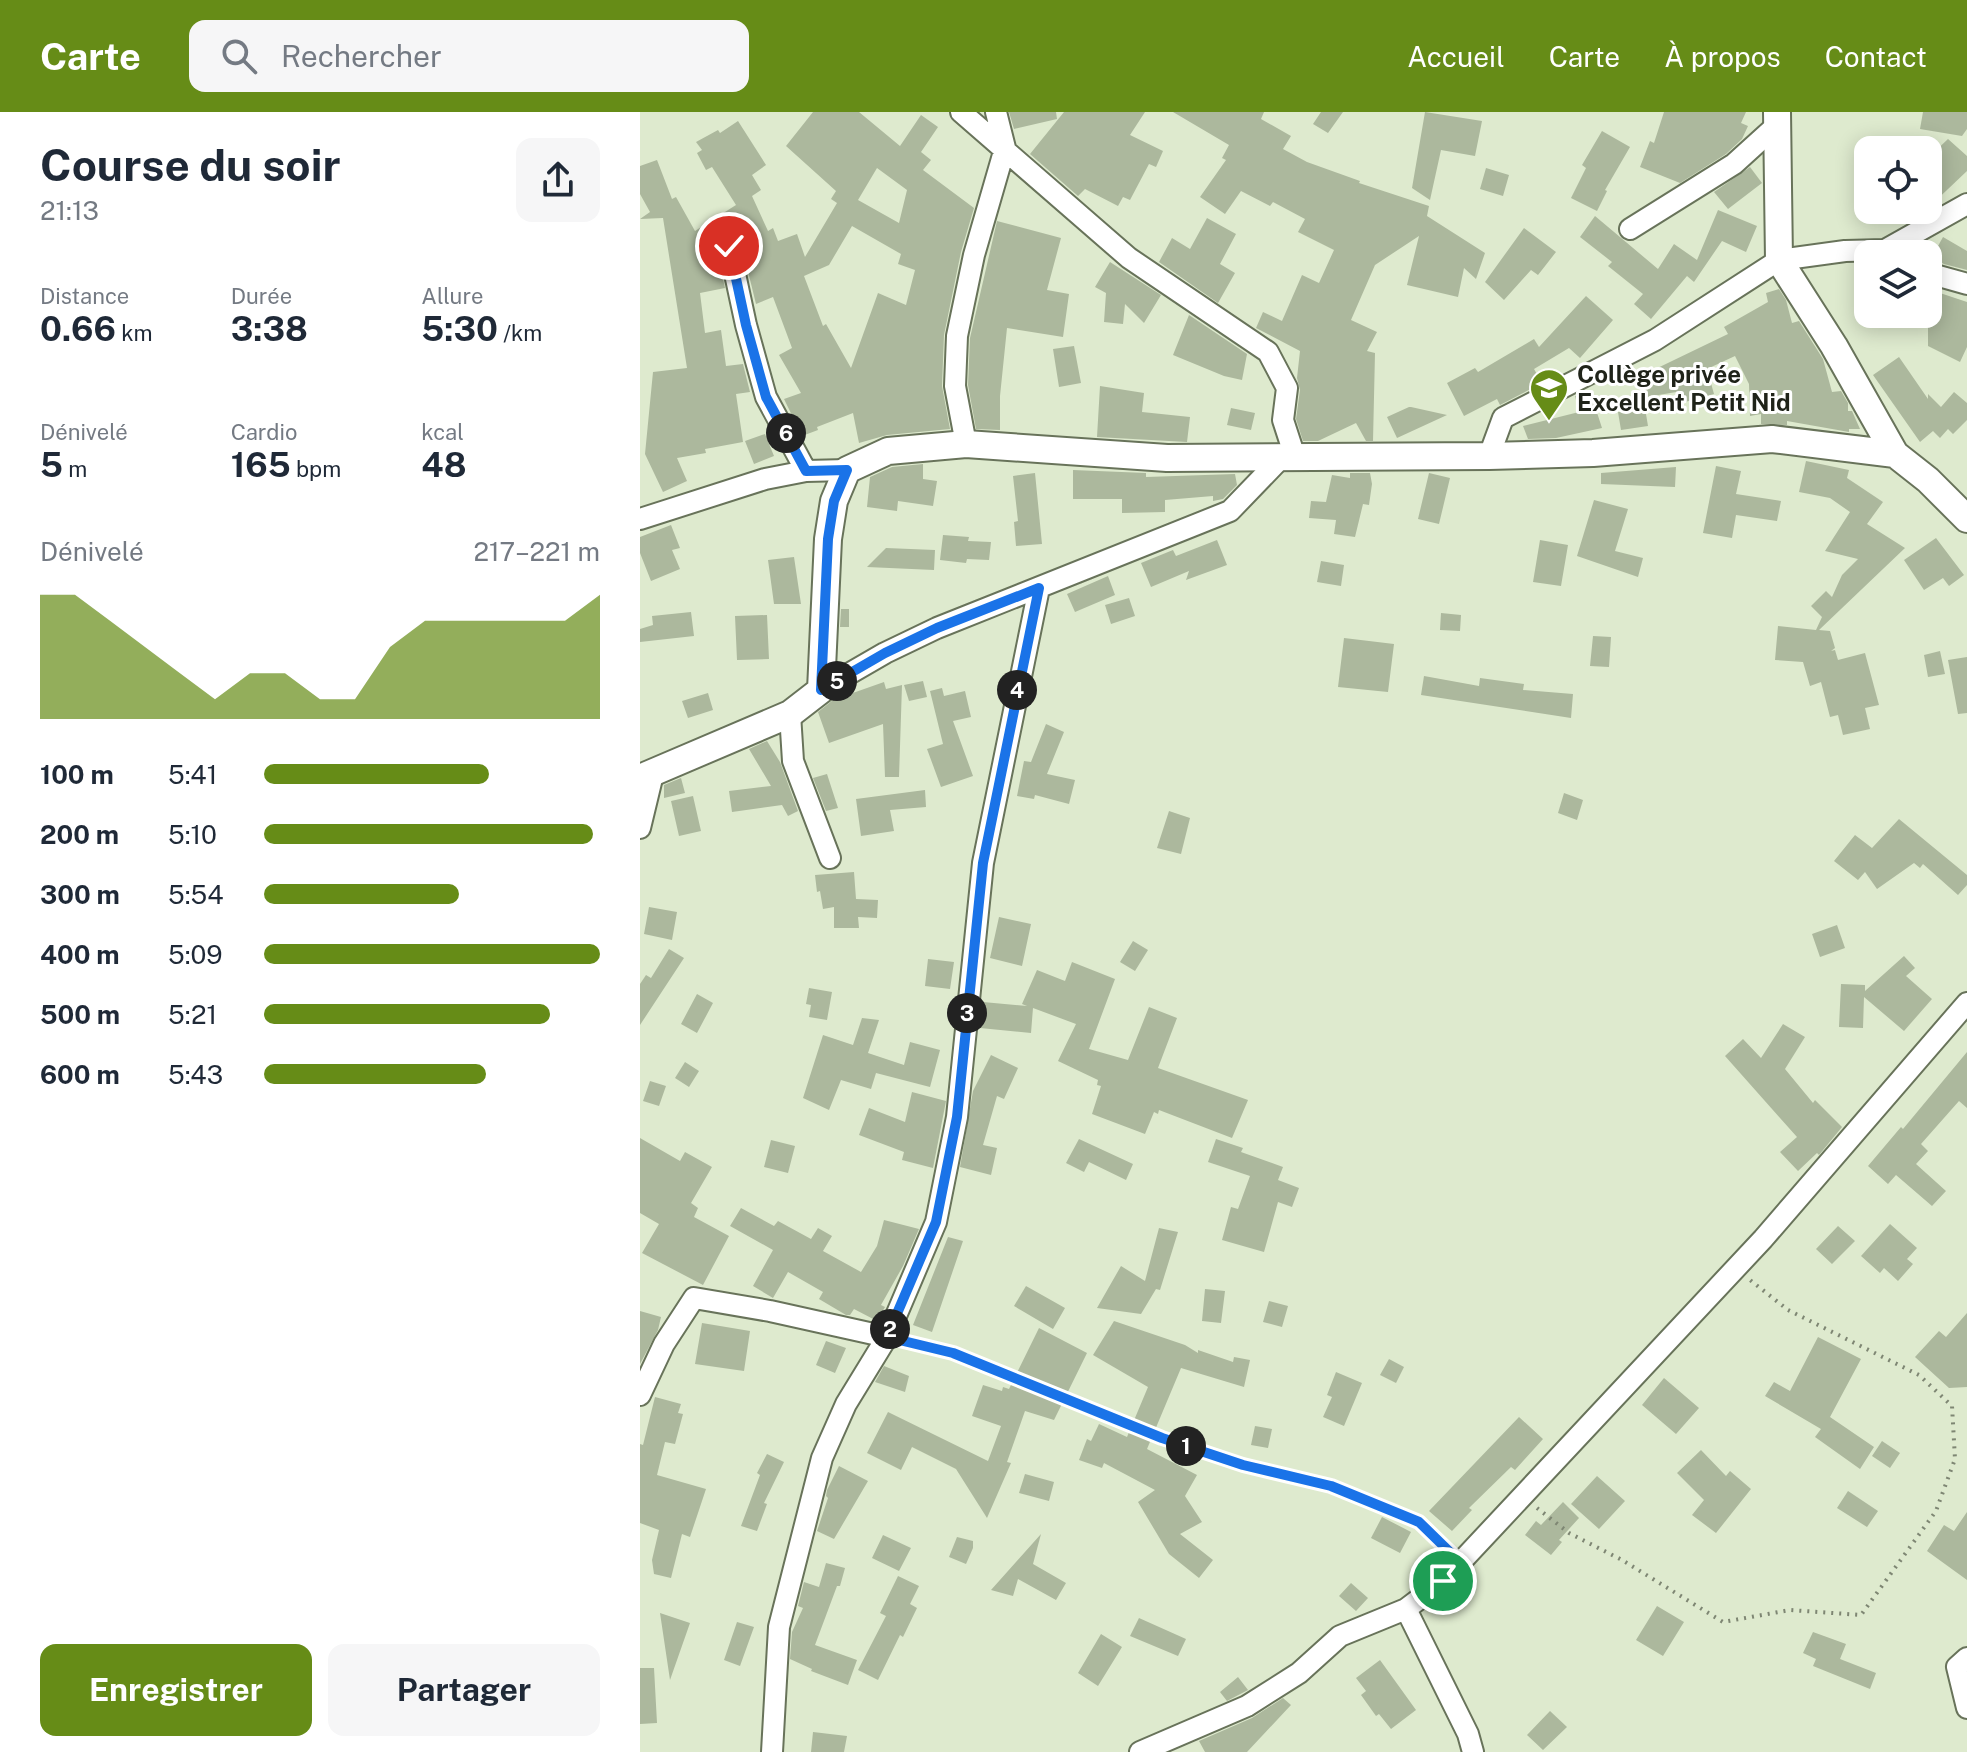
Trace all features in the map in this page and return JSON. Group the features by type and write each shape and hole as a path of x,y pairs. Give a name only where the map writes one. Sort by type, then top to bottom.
{"street":[{"path":"961,112 1129,258 1268,352 1287,388 1283,420 1288,457"},
{"path":"966,444 955,386 957,336 974,255 1005,148 996,112"},
{"path":"1630,229 1734,164 1777,119"},
{"path":"1777,119 1779,260 1834,346 1895,454 1928,480 1967,519"},
{"path":"1908,240 1967,204"},
{"path":"729,246 766,397 806,471"},
{"path":"1489,456 1503,418 1655,340 1779,260 1854,251"},
{"path":"1942,277 1967,284"},
{"path":"640,519 765,479 806,471 847,470 888,451 966,444 1167,458 1593,453 1772,439 1895,454"},
{"path":"640,828 647,774 790,714 821,690 885,653 937,628 1230,511 1288,457"},
{"path":"821,690 828,539 834,501 847,470"},
{"path":"772,1752 779,1627 822,1458 846,1404 887,1337 936,1222 954,1132 983,863 1039,588"},
{"path":"790,714 793,761 830,858"},
{"path":"1140,1752 1247,1706 1299,1673 1340,1636 1406,1609 1443,1581 1735,1268 1967,1003"},
{"path":"640,1395 664,1344 694,1298 887,1337"},
{"path":"1406,1609 1468,1734 1473,1752"},
{"path":"1967,1658 1957,1667 1967,1708"}],"path":[{"path":"1521,1496 1569,1533 1622,1560 1723,1622 1790,1610 1861,1615 1936,1511 1955,1459 1952,1406 1919,1375 1788,1310 1735,1268"},
{"path":"887,1337 953,1353 1162,1438 1243,1465 1331,1486 1419,1522 1460,1562"}],"building":[{"path":"813,112 859,112 900,146 921,115 938,127 921,152 931,160 923,170 974,208 961,252 944,335 942,386 950,429 887,435 859,443 853,413 802,436 784,399 801,393 779,355 792,348 773,297 756,304 741,243 738,237 727,233 720,237 716,248 725,288 700,293 705,333 721,330 726,366 743,364 750,392 736,394 743,442 677,458 687,481 663,492 645,454 653,372 687,368 663,218 640,219 650,212 640,194 640,166 657,160 672,199 676,197 695,231 736,205 712,167 706,170 697,153 702,150 696,142 718,130 720,133 738,121 766,165 752,175 761,190 752,196 768,231 773,228 778,241 797,234 805,257 837,203 831,199 836,191 786,146","holes":["877,168 907,190 899,223 858,200","852,226 901,254 898,264 915,270 906,305 878,293 851,368 826,324 823,326 804,276 829,265"]},
{"path":"1009,112 1056,112 1057,119 1014,129"},
{"path":"1064,112 1145,112 1130,135 1163,151 1156,167 1149,164 1130,200 1123,197 1118,206 1085,189 1078,196 1030,154"},
{"path":"1173,112 1264,112 1261,119 1291,136 1283,149 1359,183 1429,206 1427,216 1485,253 1476,279 1464,268 1458,297 1407,285 1419,236 1375,265 1351,320 1377,332 1367,351 1375,353 1373,441 1366,441 1356,423 1318,441 1303,441 1296,419 1300,351 1256,328 1263,312 1282,321 1302,275 1319,283 1334,250 1298,232 1305,219 1273,202 1270,206 1241,191 1225,214 1200,197 1226,160 1222,158 1229,145"},
{"path":"1321,112 1343,112 1328,133 1313,124"},
{"path":"1425,112 1482,121 1475,156 1441,150 1430,200 1412,188"},
{"path":"1664,112 1746,112 1741,123 1748,126 1742,139 1726,154 1680,183 1640,167 1650,141 1654,143"},
{"path":"1923,112 1967,112 1967,129 1962,136 1920,129"},
{"path":"1602,131 1630,147 1605,190 1597,211 1571,198 1586,168 1582,165"},
{"path":"1948,139 1967,156 1967,171 1942,195 1942,145"},
{"path":"1750,167 1762,183 1728,209 1714,192"},
{"path":"1486,168 1509,175 1503,196 1480,189"},
{"path":"1718,210 1757,226 1746,252 1722,241 1694,282 1687,276 1651,319 1634,304 1643,294 1608,266 1612,262 1580,237 1595,216 1658,269 1674,244 1697,260"},
{"path":"1207,218 1236,234 1220,264 1235,273 1218,303 1159,262 1172,238 1190,249"},
{"path":"997,221 1061,238 1047,290 1069,294 1063,337 1007,328 1000,430 976,429 968,385 970,338"},
{"path":"1524,228 1556,252 1538,275 1531,270 1504,300 1485,282"},
{"path":"1943,237 1967,251 1967,270 1942,263"},
{"path":"1110,262 1161,295 1144,323 1125,304 1123,324 1104,322 1106,293 1095,287"},
{"path":"1779,289 1786,300 1792,323 1799,321 1823,359 1832,392 1841,391 1848,403 1848,411 1852,411 1860,429 1849,429 1849,432 1787,421 1787,425 1761,424 1761,414 1750,416 1749,384 1735,356 1707,369 1714,394 1685,402 1682,391 1647,397 1643,375 1728,334 1724,327 1768,302 1766,293"},
{"path":"1942,294 1967,302 1967,347 1960,362 1928,346 1928,328 1942,328"},
{"path":"1586,296 1613,320 1580,358 1569,348 1534,369 1542,383 1500,405 1497,399 1464,416 1447,383 1475,368 1478,372 1534,339 1539,347"},
{"path":"1189,315 1247,354 1242,380 1173,355"},
{"path":"1074,346 1081,383 1059,387 1053,349"},
{"path":"1899,357 1928,399 1928,394 1941,407 1954,392 1967,403 1967,420 1953,434 1948,429 1940,438 1933,431 1920,442 1873,375"},
{"path":"1100,386 1144,393 1142,412 1190,417 1187,442 1097,437"},
{"path":"1590,391 1602,428 1556,438 1528,439 1523,426 1579,412 1575,396"},
{"path":"1409,407 1447,415 1397,438 1387,417"},
{"path":"1231,408 1255,413 1251,430 1227,425"},
{"path":"1645,408 1648,426 1621,430 1618,412"},
{"path":"765,434 774,456 754,464 745,441"},
{"path":"1806,461 1849,470 1847,478 1883,502 1867,524 1905,548 1819,630 1830,631 1835,648 1831,651 1835,650 1838,660 1865,653 1879,705 1865,708 1870,729 1843,735 1838,715 1830,717 1821,682 1810,686 1803,662 1775,660 1778,626 1816,630 1822,617 1811,606 1826,591 1832,597 1842,575 1858,559 1825,551 1850,512 1830,498 1799,492"},
{"path":"923,464 923,479 937,481 933,506 898,501 897,511 867,507 870,477 892,467"},
{"path":"1716,466 1741,471 1736,494 1781,501 1777,521 1736,515 1732,538 1703,533"},
{"path":"1676,467 1675,487 1601,484 1601,473"},
{"path":"1073,470 1146,473 1146,477 1235,474 1237,485 1223,499 1213,501 1213,496 1165,500 1165,512 1122,513 1122,499 1073,499"},
{"path":"1035,473 1042,544 1016,546 1014,522 1018,521 1013,476"},
{"path":"1350,473 1370,473 1372,484 1369,505 1363,504 1355,537 1334,534 1336,520 1309,518 1311,501 1326,502 1332,475 1350,478"},
{"path":"1429,473 1450,478 1439,524 1418,519"},
{"path":"1594,500 1628,509 1615,551 1643,558 1638,577 1577,556"},
{"path":"671,525 680,548 672,550 680,569 651,581 640,553 640,537"},
{"path":"943,535 991,542 989,560 967,559 966,563 940,560"},
{"path":"1936,538 1964,575 1949,586 1943,578 1924,590 1904,560"},
{"path":"1217,540 1227,565 1186,580 1189,571 1151,587 1141,563 1173,550 1176,556"},
{"path":"1540,540 1568,545 1561,586 1533,582"},
{"path":"886,548 935,550 934,570 867,567"},
{"path":"794,557 801,604 774,604 768,560"},
{"path":"1321,561 1344,565 1341,586 1317,582"},
{"path":"1108,576 1115,595 1075,612 1067,594"},
{"path":"1129,598 1135,616 1111,624 1105,605"},
{"path":"841,609 849,609 849,627 840,627"},
{"path":"691,612 694,636 640,642 640,629 653,625 652,616"},
{"path":"1441,613 1461,615 1460,631 1440,630"},
{"path":"767,615 769,659 737,660 735,616"},
{"path":"1593,636 1611,637 1609,667 1590,666"},
{"path":"1344,638 1394,644 1388,692 1338,687"},
{"path":"1940,651 1945,674 1928,677 1924,655"},
{"path":"1967,657 1967,713 1958,714 1948,660"},
{"path":"1424,676 1479,686 1480,678 1524,684 1523,690 1573,694 1571,718 1421,695"},
{"path":"923,681 927,697 909,701 904,685"},
{"path":"884,682 886,689 902,685 899,777 885,777 883,724 829,743 818,712 833,700"},
{"path":"942,688 944,696 965,691 971,717 953,721 973,776 941,787 927,749 943,744 930,691"},
{"path":"708,693 713,710 688,718 682,701"},
{"path":"1046,724 1064,732 1047,774 1075,780 1069,804 1035,795 1034,799 1017,796 1024,761 1031,762"},
{"path":"767,741 780,762 798,811 788,816 782,805 732,812 729,791 771,786 749,749"},
{"path":"827,774 838,808 826,811 813,778"},
{"path":"681,778 685,793 664,798 664,785"},
{"path":"925,790 926,807 890,810 894,831 861,836 856,799"},
{"path":"1564,793 1583,800 1577,820 1558,813"},
{"path":"693,796 701,831 679,836 671,801"},
{"path":"1169,811 1190,818 1181,854 1157,848"},
{"path":"1899,819 1967,875 1967,885 1958,895 1923,864 1920,868 1914,863 1877,889 1865,872 1858,880 1834,861 1855,835 1872,848"},
{"path":"854,872 856,899 878,900 877,918 858,917 859,928 834,928 834,907 823,909 815,875"},
{"path":"649,907 677,912 672,940 644,934"},
{"path":"999,917 1031,924 1022,966 990,958"},
{"path":"1837,925 1845,948 1820,957 1812,934"},
{"path":"1133,941 1148,950 1135,971 1120,962"},
{"path":"669,949 684,958 640,1025 640,984 646,975 651,978"},
{"path":"1904,956 1915,968 1906,976 1932,999 1904,1031 1864,997 1863,1028 1839,1027 1841,984 1865,985 1865,991"},
{"path":"928,959 954,962 950,989 925,986"},
{"path":"1072,962 1115,979 1089,1049 1128,1060 1149,1007 1177,1018 1158,1068 1248,1100 1232,1138 1159,1110 1158,1114 1154,1112 1145,1134 1092,1114 1101,1086 1097,1085 1098,1080 1058,1061 1076,1024 1033,1008 1031,1033 980,1028 983,1002 1027,1006 1022,1004 1037,970 1065,981"},
{"path":"809,988 832,992 827,1020 809,1017 811,1005 806,1004"},
{"path":"697,994 713,1003 697,1033 681,1024"},
{"path":"862,1018 879,1020 868,1053 904,1065 910,1042 940,1050 930,1087 876,1073 871,1089 841,1080 829,1110 803,1098 823,1035 853,1045"},
{"path":"1783,1024 1805,1037 1785,1069 1813,1103 1815,1100 1842,1127 1819,1155 1817,1153 1798,1171 1780,1152 1797,1137 1725,1056 1743,1039 1761,1058"},
{"path":"1967,1052 1967,1108 1959,1101 1921,1144 1928,1151 1916,1164 1946,1191 1932,1206 1896,1175 1888,1184 1868,1166"},
{"path":"991,1055 1018,1068 1004,1099 997,1096 983,1145 997,1148 991,1175 960,1167 973,1091"},
{"path":"685,1062 699,1071 689,1087 675,1078"},
{"path":"650,1081 666,1086 659,1106 643,1101"},
{"path":"912,1092 946,1101 933,1168 902,1160 904,1152 859,1135 869,1108 905,1122"},
{"path":"640,1138 680,1161 685,1152 712,1167 691,1203 698,1208 694,1217 729,1236 703,1285 642,1253 659,1224 640,1213"},
{"path":"1079,1139 1133,1164 1126,1180 1089,1162 1084,1172 1066,1163"},
{"path":"1216,1139 1283,1167 1278,1180 1299,1188 1292,1207 1278,1202 1264,1252 1222,1240 1231,1207 1238,1209 1250,1176 1208,1162"},
{"path":"771,1140 795,1146 788,1173 764,1167"},
{"path":"741,1208 774,1226 778,1221 811,1239 818,1228 832,1236 823,1251 861,1272 877,1246 884,1220 919,1229 881,1305 885,1307 877,1321 854,1309 846,1315 819,1299 823,1292 788,1272 773,1298 753,1286 773,1250 730,1226"},
{"path":"1890,1224 1917,1248 1907,1259 1913,1264 1898,1281 1884,1268 1880,1273 1861,1256"},
{"path":"1838,1226 1855,1241 1832,1264 1816,1249"},
{"path":"1159,1228 1178,1232 1160,1290 1156,1289 1141,1314 1097,1308 1121,1266 1145,1281"},
{"path":"948,1237 963,1241 932,1332 913,1325"},
{"path":"1026,1286 1065,1308 1053,1329 1014,1306"},
{"path":"1205,1289 1225,1291 1221,1323 1202,1321"},
{"path":"1269,1301 1288,1306 1282,1327 1263,1322"},
{"path":"640,1311 661,1317 658,1330 640,1364"},
{"path":"1967,1313 1967,1387 1949,1388 1915,1357 1939,1331 1946,1337"},
{"path":"1114,1321 1185,1345 1198,1353 1198,1350 1233,1362 1234,1357 1250,1360 1244,1387 1181,1368 1147,1449 1197,1475 1185,1496 1202,1522 1180,1534 1213,1560 1199,1578 1169,1554 1138,1502 1155,1490 1104,1463 1102,1468 1079,1460 1087,1439 1091,1441 1099,1424 1127,1437 1148,1387 1093,1355"},
{"path":"702,1323 750,1331 744,1371 695,1364"},
{"path":"1039,1328 1087,1353 1054,1420 1025,1411 1007,1462 1011,1463 987,1518 956,1469 912,1447 901,1470 867,1453 888,1412 988,1461 1001,1426 972,1416 983,1385 1002,1391 1003,1387 1009,1389"},
{"path":"1818,1337 1861,1359 1830,1417 1874,1447 1860,1469 1815,1437 1821,1429 1765,1396 1774,1382 1790,1391"},
{"path":"826,1341 846,1348 835,1373 816,1365"},
{"path":"1389,1359 1404,1367 1396,1383 1380,1375"},
{"path":"884,1366 909,1376 905,1392 875,1382"},
{"path":"1336,1372 1362,1383 1344,1426 1323,1417 1332,1397 1327,1395"},
{"path":"1664,1378 1699,1408 1676,1434 1642,1405"},
{"path":"655,1397 681,1404 678,1413 683,1414 675,1444 665,1442 657,1475 706,1489 690,1537 682,1534 671,1578 654,1574 652,1560 659,1530 640,1523 640,1444 643,1445"},
{"path":"1519,1417 1543,1439 1515,1470 1511,1467 1469,1508 1472,1510 1452,1531 1429,1511"},
{"path":"1255,1426 1272,1429 1268,1448 1251,1445"},
{"path":"1882,1441 1900,1453 1890,1468 1872,1456"},
{"path":"1701,1450 1726,1476 1730,1471 1751,1489 1716,1533 1692,1515 1704,1500 1677,1473"},
{"path":"767,1454 784,1462 764,1503 767,1504 757,1531 741,1526 760,1475 757,1473"},
{"path":"839,1466 868,1481 834,1539 817,1531 828,1498 827,1490"},
{"path":"1025,1474 1054,1482 1049,1501 1019,1493"},
{"path":"1597,1476 1625,1501 1599,1529 1571,1504"},
{"path":"1848,1491 1878,1511 1867,1527 1837,1508"},
{"path":"1563,1502 1579,1518 1559,1540 1562,1542 1551,1555 1525,1535 1536,1521 1541,1525"},
{"path":"1967,1512 1967,1580 1927,1551 1944,1525 1954,1531"},
{"path":"1382,1517 1411,1532 1400,1553 1371,1538"},
{"path":"1041,1534 1033,1564 1066,1583 1056,1600 1018,1579 1013,1596 991,1590"},
{"path":"883,1535 911,1548 899,1571 872,1558"},
{"path":"957,1537 973,1541 966,1564 949,1557"},
{"path":"826,1563 845,1568 815,1645 857,1660 848,1685 790,1659 792,1632 803,1608 798,1606 804,1582 819,1587"},
{"path":"898,1576 919,1586 910,1604 917,1608 878,1680 858,1670 886,1616 880,1613"},
{"path":"1351,1583 1368,1598 1356,1611 1339,1596"},
{"path":"1657,1606 1684,1622 1663,1656 1636,1640"},
{"path":"660,1613 690,1623 670,1680"},
{"path":"1139,1618 1186,1639 1178,1656 1130,1636"},
{"path":"737,1622 754,1627 740,1666 724,1660"},
{"path":"1813,1632 1846,1644 1840,1659 1876,1673 1870,1689 1813,1666 1816,1659 1803,1653"},
{"path":"1101,1634 1122,1647 1098,1686 1078,1673"},
{"path":"1380,1660 1416,1710 1391,1729 1379,1714 1376,1716 1361,1695 1366,1691 1356,1678"},
{"path":"640,1668 654,1668 657,1723 640,1724"},
{"path":"1238,1677 1248,1690 1227,1701 1220,1692"},
{"path":"1283,1698 1291,1705 1247,1752 1205,1752 1199,1741 1252,1718"},
{"path":"1550,1711 1567,1727 1543,1750 1527,1735"},
{"path":"813,1732 847,1736 844,1752 811,1752"}],"place":[{"name":"Collège privée Excellent Petit Nid","path":"1549,422"}],"route":[{"path":"729,246 766,397 806,471 847,470 834,501 828,539 821,690 885,653 937,628 1039,588 983,863 957,1117 936,1222 887,1337 953,1353 1162,1438 1243,1465 1331,1486 1419,1522 1460,1562 1443,1581"}]}
